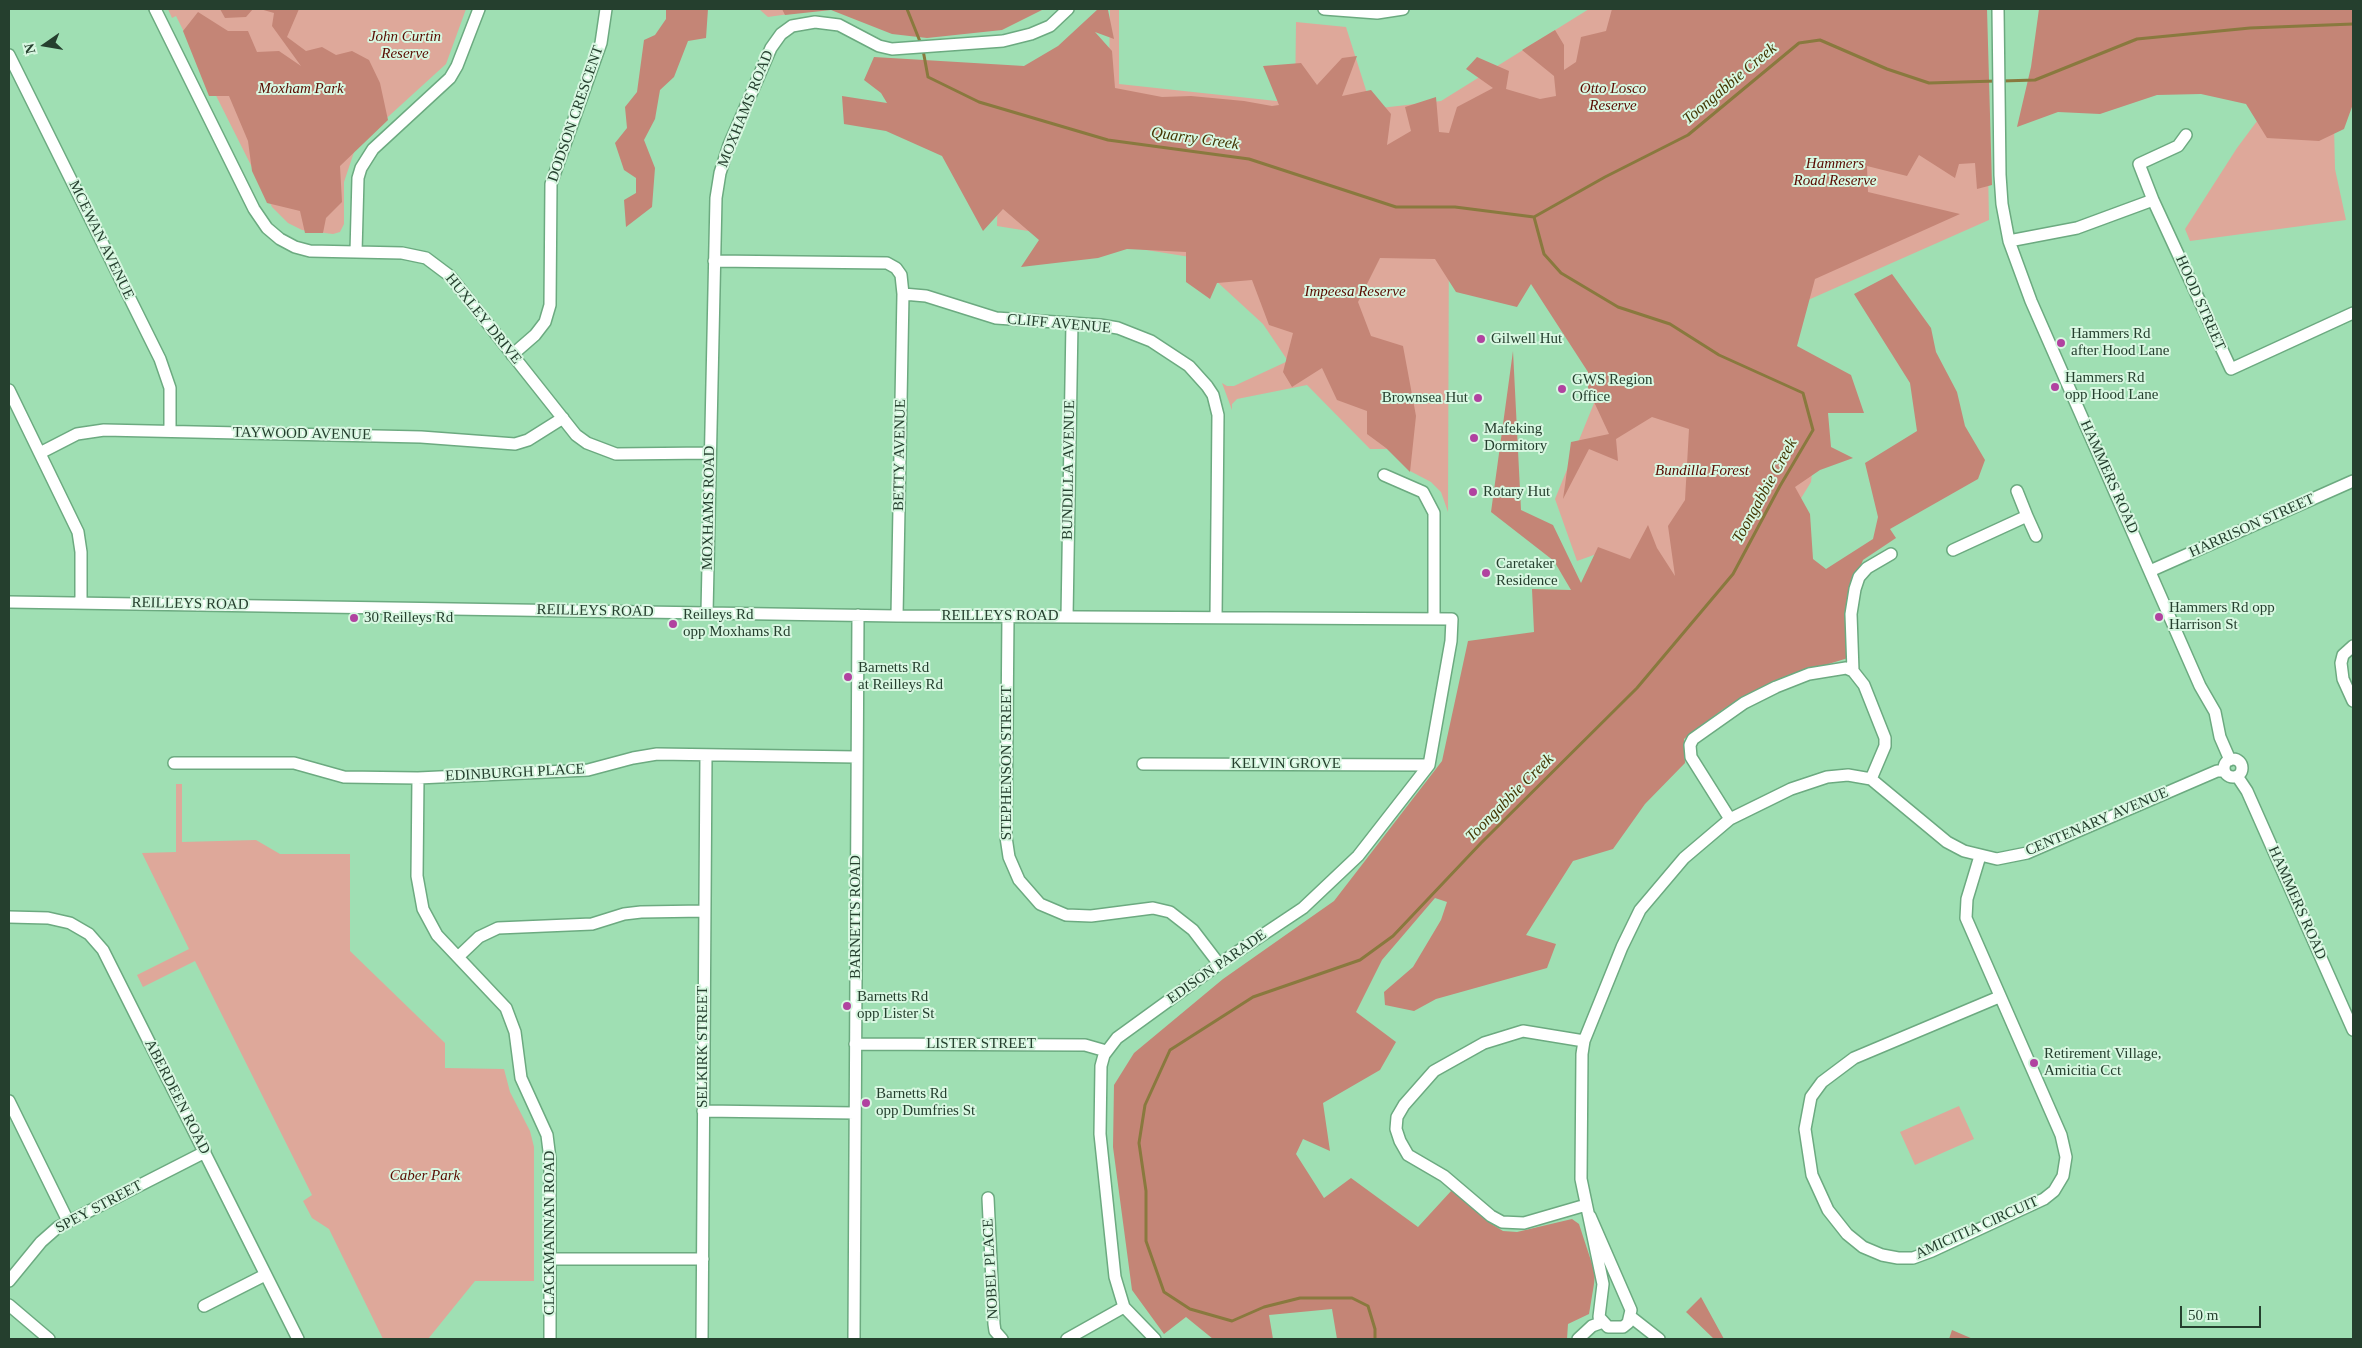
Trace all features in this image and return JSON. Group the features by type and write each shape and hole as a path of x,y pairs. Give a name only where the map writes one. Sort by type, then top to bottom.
{"street":[{"name":"HUXLEY DRIVE","path":"155,9 254,209 267,228 295,248 402,253 426,258 438,266 450,276 576,435 587,443 616,454 710,452"},
{"path":"356,252 358,178 361,168 373,149 450,78 457,66 478,9"},
{"name":"DODSON CRESCENT","path":"512,355 535,335 545,322 550,305 551,184 601,43 606,9"},
{"name":"MOXHAMS ROAD","path":"706,613 715,209 720,173 729,145 766,57 781,34 798,24 824,22 848,28 879,46 900,49 937,47 1003,41 1022,37 1050,26 1068,9"},
{"path":"1324,9 1377,13 1403,9"},
{"name":"HAMMERS ROAD","path":"1998,9 2002,204 2009,241 2031,301 2200,686 2215,712 2220,736 2230,760"},
{"name":"MCEWAN AVENUE","path":"9,55 160,359 170,388 170,431"},
{"name":"HOOD STREET","path":"2186,135 2178,146 2139,164 2153,200 2230,369 2353,313"},
{"path":"2009,241 2077,228 2153,200"},
{"path":"714,260 887,263 896,268 901,275 903,294"},
{"name":"CLIFF AVENUE","path":"903,294 926,296 996,318 1118,328 1151,341 1195,371 1213,395 1219,426 1216,617"},
{"name":"BETTY AVENUE","path":"897,616 903,294"},
{"name":"BUNDILLA AVENUE","path":"1066,617 1072,323"},
{"path":"9,390 79,536 81,602"},
{"name":"TAYWOOD AVENUE","path":"40,453 77,434 90,431 421,437 515,444 528,440 563,418"},
{"path":"1384,476 1423,492 1434,513 1434,618"},
{"name":"HARRISON STREET","path":"2150,571 2353,481"},
{"path":"2016,491 2036,536"},
{"path":"1953,550 2027,516"},
{"path":"1853,672 1852,614 1855,589 1867,568 1891,554"},
{"name":"REILLEYS ROAD","path":"9,602 897,616 1452,619"},
{"name":"BARNETTS ROAD","path":"854,1339 858,615"},
{"name":"STEPHENSON STREET","path":"1008,617 1006,837 1009,856 1019,880 1040,904 1066,915 1091,916 1153,908 1170,912 1193,930 1219,964"},
{"name":"EDISON PARADE","path":"1106,1050 1118,1038 1219,964 1303,908 1358,856 1429,764 1451,640 1452,619"},
{"path":"2353,646 2343,655 2341,663 2343,679 2353,701"},
{"path":"1588,1210 1630,1304 1630,1318 1623,1327 1608,1327 1600,1317 1599,1306 1603,1284 1581,1179 1580,1075 1584,1041 1622,947 1640,910 1684,858 1730,819 1791,789 1826,776 1848,775 1871,779 1886,746 1885,738 1864,685 1853,672 1846,668 1828,670 1776,687 1731,710 1693,739 1689,752 1691,757 1730,819"},
{"name":"EDINBURGH PLACE","path":"174,763 294,763 344,777 418,778 588,770 633,758 657,754 856,757"},
{"name":"SELKIRK STREET","path":"702,1339 706,755"},
{"path":"2235,759 2241,764 2242,772 2237,776 2231,777 2224,771 2226,763 2230,760 2235,759"},
{"name":"KELVIN GROVE","path":"1143,764 1429,764"},
{"name":"CENTENARY AVENUE","path":"1871,779 1947,842 1964,851 1997,859 2027,853 2211,774 2224,771"},
{"name":"HAMMERS ROAD","path":"2237,776 2247,791 2353,1030"},
{"name":"CLACKMANNAN ROAD","path":"418,778 419,894 432,928 501,1000 514,1024 522,1078 541,1119 549,1143 550,1339"},
{"name":"AMICITIA CIRCUIT","path":"1980,856 1965,906 1966,918 2064,1146 2066,1168 2062,1180 2051,1194 2031,1206 1932,1251 1913,1258 1890,1257 1862,1247 1840,1226 1821,1199 1808,1162 1805,1129 1811,1097 1822,1082 1854,1058 1999,997"},
{"path":"458,957 479,937 498,928 592,924 624,914 641,912 704,912"},
{"name":"ABERDEEN ROAD","path":"9,917 61,920 79,926 96,941 108,958 298,1339"},
{"path":"1584,1041 1523,1031 1484,1043 1434,1070 1404,1105 1397,1117 1396,1129 1400,1142 1408,1154 1444,1176 1491,1216 1502,1222 1524,1223 1588,1210"},
{"name":"LISTER STREET","path":"856,1044 1085,1045 1106,1050"},
{"path":"1106,1050 1101,1066 1101,1145 1115,1277 1124,1307 1155,1339"},
{"path":"9,1101 68,1221"},
{"path":"703,1111 855,1113"},
{"name":"SPEY STREET","path":"9,1281 41,1242 68,1221 205,1152"},
{"name":"NOBEL PLACE","path":"988,1198 994,1324 1001,1339"},
{"path":"550,1259 703,1259"},
{"path":"204,1306 265,1275"},
{"path":"9,1305 50,1339"},
{"path":"1067,1339 1124,1307"},
{"path":"1630,1318 1659,1339"},
{"path":"1578,1339 1592,1326 1603,1322"}],"green space":[{"name":"Moxham Park","path":"168,9 466,9 446,64 356,146 344,182 344,224 340,232 333,234 302,230 288,223 272,207 176,16 172,18"},
{"path":"220,9 253,9 246,17 225,18"},
{"name":"Moxham Park","path":"260,9 299,9 287,37 306,51 322,47 336,55 352,51 369,60 380,83 388,120 340,166 342,202 326,218 323,233 305,233 300,211 267,203 252,171 248,141 229,96 209,96 183,31 198,12 228,31 248,31 257,52 279,51 301,66 272,26 274,13"},
{"path":"666,9 708,9 706,38 688,41 674,77 660,90 655,119 644,140 655,168 652,207 626,227 624,200 636,193 636,178 624,170 615,143 627,128 625,107 637,92 644,40 655,35 666,19"},
{"path":"759,9 824,9 768,17"},
{"path":"782,9 1044,9 1002,30 927,38 892,34 831,10 785,15"},
{"path":"1098,9 1108,10 1114,39 1095,32 1112,51 1115,88 1162,97 1191,96 1244,101 1272,106 1279,105 1263,66 1301,63 1317,85 1342,58 1357,56 1342,96 1371,90 1391,114 1387,145 1411,131 1405,107 1436,97 1439,132 1449,133 1457,107 1493,88 1466,69 1477,57 1509,71 1506,89 1540,99 1556,96 1554,76 1522,50 1555,30 1564,45 1564,70 1576,62 1581,37 1606,31 1612,9 1987,9 1992,185 1977,189 1975,163 1959,164 1955,178 1919,155 1907,176 1867,166 1868,192 1960,214 1815,279 1797,346 1851,375 1864,413 1828,413 1831,447 1853,458 1820,470 1795,487 1810,514 1813,559 1826,569 1873,539 1878,517 1865,463 1917,431 1910,383 1854,294 1892,274 1931,328 1936,352 1957,392 1965,426 1985,460 1978,479 1890,529 1896,538 1863,560 1847,602 1848,658 1773,681 1722,710 1684,739 1685,763 1645,804 1613,849 1573,861 1526,935 1556,944 1547,968 1436,999 1414,1011 1385,1005 1384,992 1413,967 1441,920 1447,902 1435,898 1382,960 1356,1012 1396,1042 1380,1070 1323,1103 1330,1151 1303,1139 1296,1154 1324,1198 1351,1178 1418,1227 1452,1190 1490,1223 1503,1231 1517,1232 1572,1219 1579,1224 1595,1273 1589,1314 1568,1324 1567,1339 1337,1339 1332,1309 1269,1315 1273,1339 1213,1339 1186,1317 1164,1334 1132,1290 1113,1147 1114,1085 1134,1053 1223,979 1334,901 1442,761 1468,641 1534,632 1532,589 1571,590 1554,561 1491,512 1513,351 1521,510 1553,525 1581,583 1598,547 1630,559 1648,525 1657,548 1675,576 1668,526 1685,500 1689,429 1652,417 1616,439 1618,461 1589,449 1563,499 1571,442 1609,434 1588,389 1588,372 1531,284 1517,307 1456,292 1435,259 1380,258 1358,302 1371,336 1403,346 1416,416 1410,472 1386,448 1367,434 1367,411 1337,400 1322,368 1292,387 1283,372 1293,333 1269,325 1252,280 1217,283 1210,299 1186,282 1186,252 1127,249 1098,258 1021,267 1039,240 1003,209 983,231 942,156 886,131 844,124 842,96 887,103 881,93 864,80 874,57 1024,66 1058,46"},
{"path":"1110,9 1119,9 1119,84 1295,103 1296,22 1346,27 1372,109 1441,101 1589,9 1927,9 1988,168 1989,220 1695,350 1814,455 1811,482 1784,526 1720,606 1605,551 1577,561 1555,499 1601,386 1591,326 1449,219 1448,512 1441,492 1431,482 1410,471 1388,449 1370,449 1307,385 1237,399 1232,404 1232,410 1222,383 1227,386 1234,386 1288,361 1263,324 1190,257 997,226 999,130 1108,139"},
{"path":"2039,9 2353,9 2353,104 2344,129 2319,141 2267,138 2246,104 2201,94 2157,95 2100,114 2058,112 2017,127 2031,67"},
{"path":"2260,117 2334,125 2335,169 2346,220 2190,241 2185,229 2237,148"},
{"name":"Caber Park","path":"176,784 182,784 182,842 256,840 280,854 350,854 350,951 445,1043 445,1068 504,1069 510,1092 530,1131 534,1147 534,1281 475,1281 428,1339 383,1339 329,1229 312,1218 303,1201 312,1195 195,961 143,987 137,975 189,949 142,853 176,852"},
{"path":"1959,1106 1974,1139 1915,1165 1900,1132"},
{"path":"1701,1297 1724,1339 1714,1339 1686,1312"},
{"path":"1952,1330 1973,1339 1949,1339"}],"waterway":[{"name":"Quarry Creek","path":"907,9 921,44"},
{"name":"Toongabbie Creek","path":"2002,81 2035,80 2137,39 2250,28 2353,24"},
{"name":"Toongabbie Creek","path":"1534,217 1605,177 1688,135 1799,43 1820,40 1887,69 1929,83 1996,81"},
{"name":"Quarry Creek","path":"923,50 928,77 979,102 1108,140 1249,159 1396,207 1455,207 1534,217"},
{"name":"Toongabbie Creek","path":"1375,1339 1375,1329 1368,1306 1352,1298 1300,1298 1264,1307 1232,1321 1190,1309 1164,1292 1146,1241 1146,1191 1139,1143 1145,1105 1170,1050 1253,997 1360,960 1393,936 1481,843 1637,688 1733,574 1780,486 1813,430 1803,393 1719,355 1670,324 1618,307 1561,273 1544,254 1534,217"}],"place":[{"name":"Gilwell Hut","path":"1481,339"},
{"name":"Hammers Rd after Hood Lane","path":"2061,343"},
{"name":"Hammers Rd opp Hood Lane","path":"2055,387"},
{"name":"GWS Region Office","path":"1562,389"},
{"name":"Brownsea Hut","path":"1478,398"},
{"name":"Mafeking Dormitory","path":"1474,438"},
{"name":"Rotary Hut","path":"1473,492"},
{"name":"Caretaker Residence","path":"1486,573"},
{"name":"Hammers Rd opp Harrison St","path":"2159,617"},
{"name":"30 Reilleys Rd","path":"354,618"},
{"name":"Reilleys Rd opp Moxhams Rd","path":"673,624"},
{"name":"Barnetts Rd at Reilleys Rd","path":"848,677"},
{"name":"Barnetts Rd opp Lister St","path":"847,1006"},
{"name":"Retirement Village, Amicitia Cct","path":"2034,1063"},
{"name":"Barnetts Rd opp Dumfries St","path":"866,1103"}],"park label":[{"name":"John Curtin Reserve","path":"405,46"},
{"name":"Otto Losco Reserve","path":"1613,98"},
{"name":"Hammers Road Reserve","path":"1835,172"},
{"name":"Impeesa Reserve","path":"1355,292"},
{"name":"Bundilla Forest","path":"1702,471"}]}
